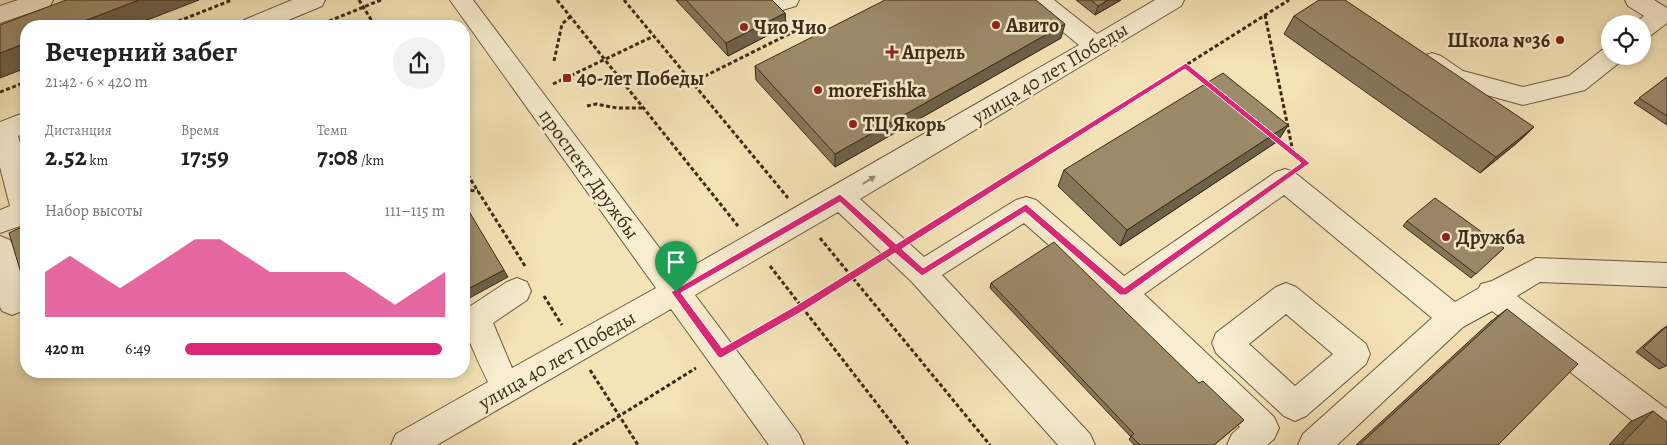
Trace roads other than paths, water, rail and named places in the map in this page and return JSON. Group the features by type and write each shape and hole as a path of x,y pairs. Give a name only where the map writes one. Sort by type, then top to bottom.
{"street":[{"path":"0,15 42,0"},
{"path":"266,20 314,0"},
{"name":"проспект Дружбы","path":"461,0 788,445"},
{"path":"1039,0 1096,46"},
{"name":"улица 40 лет Победы","path":"407,445 804,218 1173,0"},
{"path":"1636,0 1662,15 1651,23"},
{"path":"1415,50 1456,78 1523,96 1576,84 1601,64"},
{"path":"10,129 20,181"},
{"path":"1123,293 1285,180 1453,318"},
{"path":"840,197 922,273 1079,445"},
{"path":"922,273 1026,208 1123,293 1263,428 1243,445"},
{"path":"0,222 20,214"},
{"path":"0,248 12,302"},
{"path":"1306,398 1324,435 1453,318 1491,294 1536,270 1667,275"},
{"path":"506,389 476,318 529,285"},
{"path":"1491,294 1667,428"}],"place":[{"name":"Авито","path":"996,25"},
{"name":"Чио Чио","path":"744,27"},
{"name":"Школа №36","path":"1560,40"},
{"name":"Апрель","path":"892,52"},
{"name":"40-лет Победы","path":"567,78"},
{"name":"moreFishka","path":"818,90"},
{"name":"ТЦ Якорь","path":"853,124"},
{"name":"Дружба","path":"1446,237"}]}
